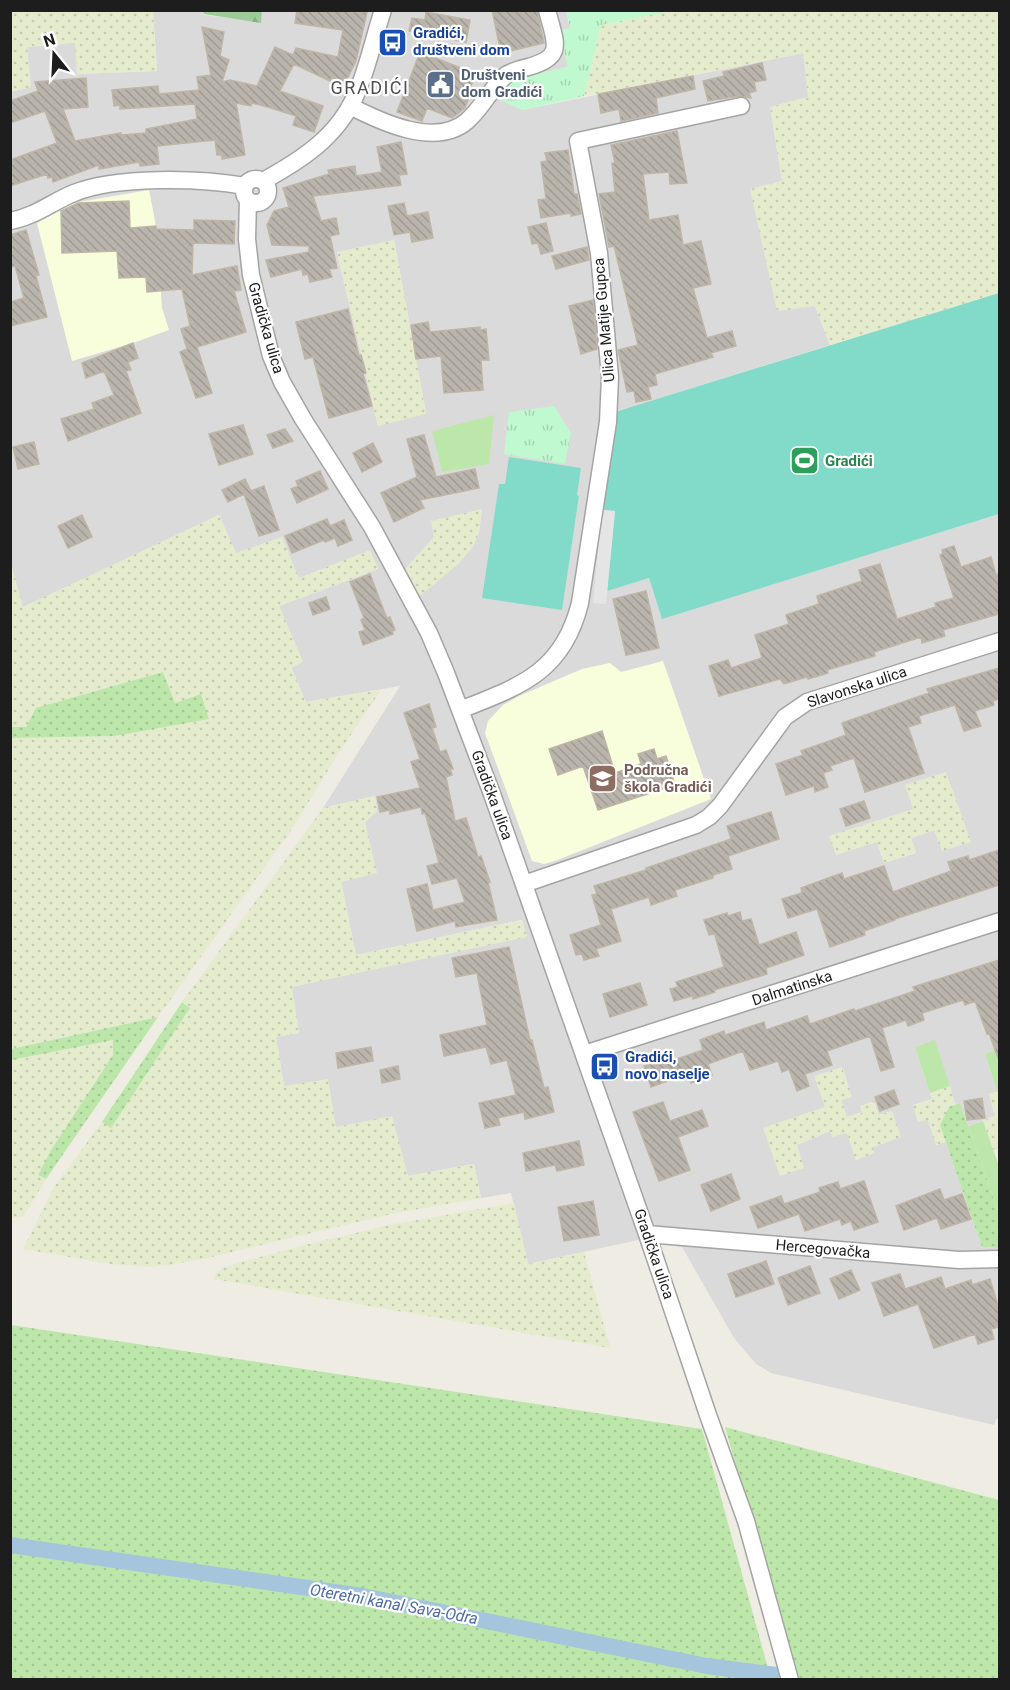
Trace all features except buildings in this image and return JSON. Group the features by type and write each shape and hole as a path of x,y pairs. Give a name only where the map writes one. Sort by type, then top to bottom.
{"street":[{"path":"10,221 24,219 72,193 95,186 122,182 191,180 246,193 258,202 266,196 268,191 263,181 313,151 332,132 350,106 361,84 383,10"},
{"path":"350,106 372,118 395,126 441,133 456,129 468,121 504,77 517,70 546,62 550,58 554,52 555,40 547,10"},
{"name":"Ulica Matije Gupca","path":"460,710 524,683 553,660 570,632 580,603 608,422 610,377 599,253 578,141 741,106"},
{"name":"Gradička ulica","path":"246,193 247,239 251,275 271,356 288,393 372,527 411,598 429,633 460,710 584,1054 746,1521 790,1680"},
{"name":"Slavonska ulica","path":"524,884 673,834 709,817 720,806 785,717 807,702 999,641"},
{"name":"Dalmatinska","path":"584,1054 999,921"},
{"name":"Hercegovačka","path":"647,1234 959,1260 999,1259"}],"shaded area":[{"path":"262,10 566,11 570,28 559,31 568,67 511,78 522,110 804,53 809,97 770,107 782,181 750,189 815,306 830,345 615,412 615,511 608,590 649,578 662,618 999,514 999,1059 997,1051 985,1054 997,1092 989,1094 995,1116 968,1126 960,1103 955,1104 935,1041 915,1047 932,1099 913,1105 928,1119 936,1145 946,1142 982,1247 999,1248 1000,1419 996,1419 994,1425 771,1373 756,1364 734,1338 682,1247 638,1240 528,1264 511,1193 481,1198 474,1164 408,1176 336,1128 284,1086 276,1037 299,1033 291,987 527,936 521,920 356,955 341,881 365,822 377,811 375,796 323,808 400,686 306,702 291,667 303,662 279,606 378,569 370,551 299,578 236,553 219,515 22,608 10,560 10,92 31,87 27,47 76,42 77,74 157,71 153,11 203,11 204,15 261,22","holes":["394,240 426,413 378,425 337,253","500,484 579,496 561,610","482,509 479,532 459,563 419,595 406,569 434,537","913,809 970,842 935,830 911,838 916,853 884,863 877,842","843,1068 851,1096 841,1100 847,1117 862,1112 879,1115 891,1111 900,1137 872,1147 856,1160 847,1133 830,1131 797,1145 826,1107"]},
{"path":"671,10 999,11 999,293 830,345 815,306 777,311 750,189 782,181 770,107 808,97 803,53 584,96 601,25"},
{"path":"10,11 153,11 157,71 77,74 75,43 27,47 31,87 11,92"},
{"path":"149,190 156,226 162,308 169,330 72,361 37,223 73,203"},
{"path":"394,240 426,414 378,426 337,252"},
{"name":"Gradići","path":"999,293 999,514 662,619 649,578 607,591 615,511 602,510 615,412"},
{"path":"509,457 581,468 562,610 482,598 499,484 505,484"},
{"path":"482,509 479,532 473,547 459,563 420,596 406,568 434,537 431,521"},
{"path":"602,510 615,511 606,604 593,603"},
{"path":"219,515 236,553 282,537 299,578 370,550 378,569 279,606 303,662 291,668 306,702 381,690 336,757 294,826 158,1017 11,1049 11,738 115,736 175,703 163,672 26,727 11,727 10,560 23,607"},
{"name":"Područna škola Gradići","path":"663,661 711,799 555,861 544,864 532,861 485,733 488,721 503,705 519,696 582,669 610,663 621,672"},
{"path":"946,772 971,842 942,851 934,830 911,838 916,852 884,863 877,842 836,855 829,836 913,809 905,785"},
{"path":"375,796 377,811 365,822 377,873 341,882 356,955 522,920 527,937 292,987 299,1033 276,1037 284,1086 328,1079 336,1127 392,1116 408,1176 474,1164 481,1198 391,1214 169,1265 149,1267 110,1264 23,1249 54,1187 102,1122 111,1127 190,1007 182,1002 323,808"},
{"path":"113,1039 113,1055 38,1174 46,1179 24,1216 11,1218 11,1060"},
{"path":"842,1067 852,1097 841,1100 847,1117 862,1113 860,1106 874,1101 879,1115 892,1111 901,1137 873,1147 874,1153 856,1160 847,1133 832,1137 830,1131 797,1145 804,1168 780,1176 763,1128 825,1107 814,1076"},
{"path":"950,1086 955,1104 949,1107 940,1125 946,1142 936,1145 928,1120 918,1122 913,1106 932,1099 930,1093"},
{"path":"999,1091 999,1149 994,1151 983,1121 995,1116 989,1094"},
{"path":"514,1203 528,1264 584,1252 610,1348 214,1279 216,1273 224,1267 300,1246 394,1224"}],"green space":[{"path":"203,11 262,11 261,23 204,14"},
{"path":"566,11 671,11 601,25 584,96 522,110 498,99 511,78 568,67 559,30 570,28"},
{"path":"554,406 571,433 565,464 504,454 509,412"},
{"path":"494,415 489,464 442,472 432,431"},
{"path":"163,672 175,703 201,694 209,719 115,736 11,738 11,727 26,727 36,708"},
{"path":"182,1002 190,1008 111,1128 102,1122"},
{"path":"158,1017 46,1179 38,1175 51,1150 113,1055 113,1040 11,1060 11,1049"},
{"path":"935,1040 950,1086 930,1093 915,1047"},
{"path":"997,1050 999,1091 997,1092 985,1054"},
{"path":"960,1103 999,1214 999,1248 982,1247 940,1125 949,1107"},
{"path":"983,1121 999,1166 999,1214 968,1126"},
{"path":"11,1325 702,1429 771,1679 11,1679"},
{"path":"725,1427 999,1500 999,1679 796,1679"}],"waterway":[{"name":"Oteretni kanal Sava-Odra","path":"10,1545 363,1596 707,1666 776,1675"}],"place":[{"name":"Gradići, društveni dom","path":"392,42"},
{"name":"Društveni dom Gradići","path":"440,84"},
{"name":"Gradići","path":"804,461"},
{"name":"Područna škola Gradići","path":"603,779"},
{"name":"Gradići, novo naselje","path":"604,1066"}],"district":[{"name":"GRADIĆI","path":"370,87"}]}
